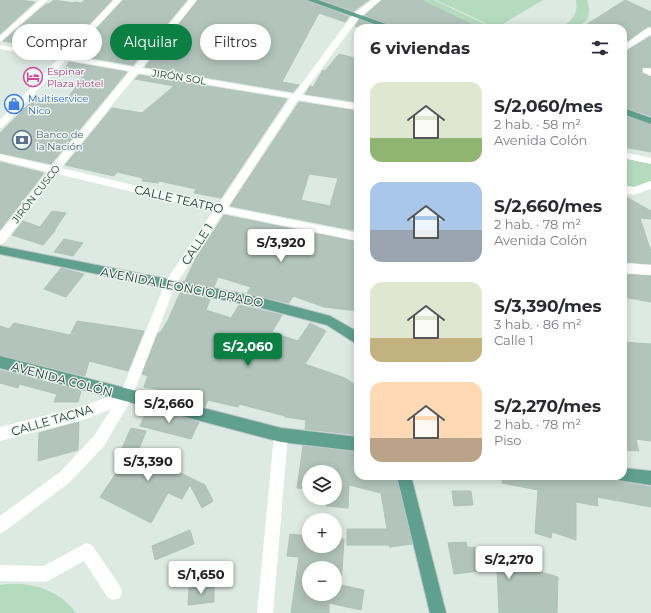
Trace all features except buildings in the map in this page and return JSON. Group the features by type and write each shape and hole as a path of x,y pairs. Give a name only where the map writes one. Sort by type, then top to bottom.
{"main road":[{"path":"311,0 381,24"},
{"path":"627,112 651,121"},
{"name":"AVENIDA LEONCIO PRADO","path":"0,250 258,302 330,321 354,336"},
{"name":"AVENIDA COLÓN","path":"0,362 126,396 281,435 354,444"},
{"path":"627,475 651,478"},
{"path":"405,480 438,613"}],"street":[{"path":"0,40 44,0"},
{"path":"96,24 118,0"},
{"name":"JIRÓN CUSCO","path":"0,240 55,169 138,70 193,0"},
{"name":"CALLE 1","path":"0,526 65,477 99,441 126,396 170,284 296,96 356,16 377,0"},
{"path":"627,47 651,30"},
{"name":"JIRÓN SOL","path":"0,47 12,49"},
{"path":"0,125 62,60"},
{"name":"JIRÓN SOL","path":"76,60 354,105"},
{"path":"627,156 651,161"},
{"name":"CALLE TEATRO","path":"0,157 354,237"},
{"path":"627,190 634,191 651,185"},
{"path":"627,268 651,270"},
{"name":"CALLE TACNA","path":"0,434 86,412 126,396"},
{"path":"265,613 273,538 281,435"},
{"path":"0,573 46,574 86,551 114,592"}],"green space":[{"path":"421,0 434,0 485,24 471,24"},
{"path":"436,0 543,0 503,24 487,24"},
{"path":"576,0 587,0 589,15 587,20 581,24 565,24 570,21 575,14 577,5"},
{"path":"627,159 651,164 651,181 628,189"},
{"path":"21,584 42,588 61,598 76,613 0,613 0,585"}],"place":[{"name":"Espinar Plaza Hotel","path":"33,77"},
{"name":"Multiservice Nico","path":"14,104"},
{"name":"Banco de la Nación","path":"22,140"}]}
